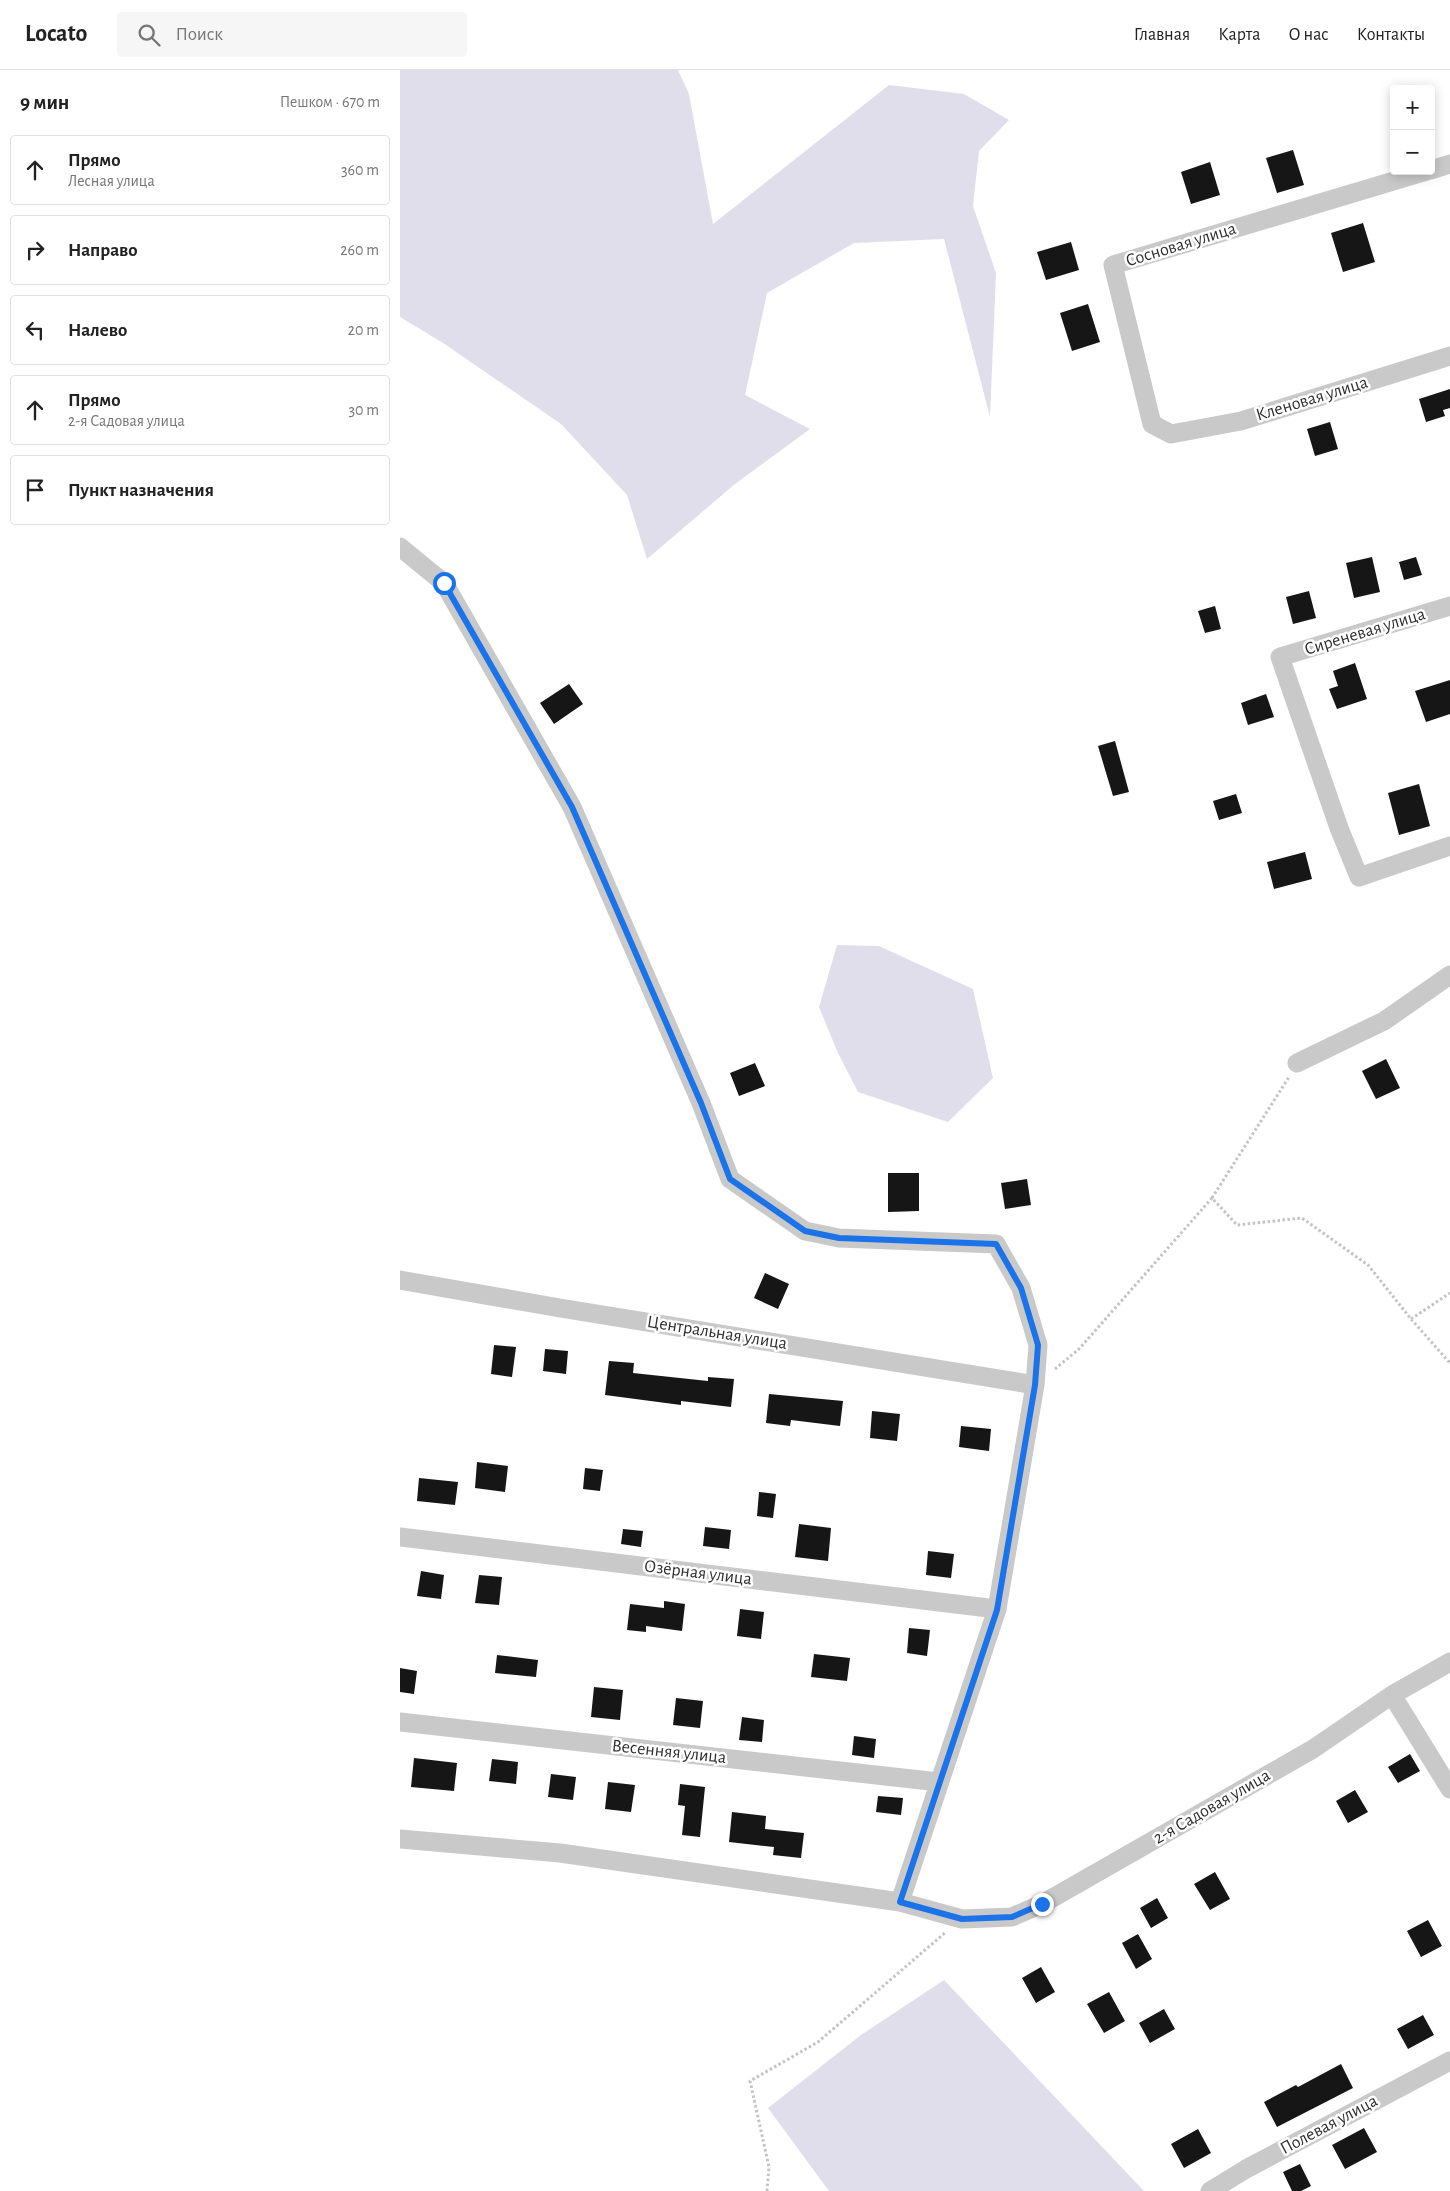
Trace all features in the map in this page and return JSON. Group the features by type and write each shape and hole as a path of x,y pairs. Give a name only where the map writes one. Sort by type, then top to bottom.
{"street":[{"path":"1435,169 1450,164"},
{"name":"Сосновая улица","path":"1171,434 1152,424 1112,265 1414,175"},
{"name":"Кленовая улица","path":"1171,434 1241,421 1450,356"},
{"path":"400,547 444,583 572,807 701,1103 730,1179 805,1231 839,1238 996,1244 1021,1288 1038,1345 1035,1385 997,1610 938,1782 900,1902"},
{"name":"Сиреневая улица","path":"1450,606 1280,657 1339,828 1359,877 1450,846"},
{"path":"1297,1064 1384,1021 1450,975"},
{"name":"Центральная улица","path":"400,1280 569,1310 1035,1385"},
{"name":"Озёрная улица","path":"400,1537 997,1610"},
{"name":"2-я Садовая улица","path":"400,1839 560,1853 900,1902 962,1919 1012,1917 1042,1904 1313,1749 1392,1695 1450,1662"},
{"path":"1392,1695 1450,1789"},
{"name":"Весенняя улица","path":"400,1722 938,1782"},
{"name":"Полевая улица","path":"1210,2191 1246,2169 1450,2061"}],"path":[{"path":"1035,1385 1079,1349 1212,1198 1297,1064"},
{"path":"1212,1198 1237,1225 1302,1218 1368,1265 1450,1364"},
{"path":"1411,1319 1450,1294"},
{"path":"766,2191 770,2167 750,2081 818,2042 962,1919"}],"shaded area":[{"path":"400,70 678,70 689,94 713,224 889,85 964,94 1009,120 979,151 973,206 996,273 990,417 944,239 854,243 767,293 745,395 810,429 735,484 647,559 627,495 561,424 443,343 400,317"},
{"path":"837,945 879,946 973,989 993,1078 948,1122 858,1092 838,1053 819,1007"},
{"path":"944,1980 1144,2191 829,2191 768,2108 861,2035"}],"building":[{"path":"1293,150 1304,185 1277,193 1266,158"},
{"path":"1210,162 1220,195 1191,204 1181,172"},
{"path":"1363,223 1375,262 1343,272 1331,233"},
{"path":"1071,242 1079,270 1046,280 1037,252"},
{"path":"1088,304 1100,342 1072,351 1060,313"},
{"path":"1450,389 1450,408 1443,410 1445,416 1426,422 1419,399"},
{"path":"1330,422 1338,449 1315,456 1307,429"},
{"path":"1372,557 1380,592 1354,598 1346,563"},
{"path":"1416,557 1422,575 1404,580 1399,562"},
{"path":"1309,591 1316,618 1293,624 1286,597"},
{"path":"1215,606 1221,629 1205,633 1198,611"},
{"path":"1355,663 1367,699 1337,709 1329,689 1338,686 1333,671"},
{"path":"1450,680 1450,714 1426,722 1415,691"},
{"path":"569,684 583,704 554,724 540,703"},
{"path":"1266,694 1274,717 1248,725 1241,703"},
{"path":"1115,741 1129,792 1113,796 1098,746"},
{"path":"1419,784 1430,826 1399,835 1388,793"},
{"path":"1236,794 1242,813 1219,820 1213,801"},
{"path":"1305,852 1312,879 1274,889 1267,862"},
{"path":"1386,1059 1400,1088 1376,1099 1362,1071"},
{"path":"755,1063 765,1086 739,1096 730,1073"},
{"path":"888,1173 919,1173 919,1211 888,1212"},
{"path":"1027,1179 1031,1205 1005,1209 1001,1183"},
{"path":"765,1273 789,1284 778,1309 754,1298"},
{"path":"494,1345 516,1347 512,1377 491,1374"},
{"path":"545,1349 568,1351 566,1374 543,1371"},
{"path":"609,1361 634,1363 633,1373 708,1381 708,1377 734,1379 731,1407 681,1401 681,1405 605,1395"},
{"path":"769,1394 843,1401 840,1426 791,1420 790,1426 766,1423"},
{"path":"872,1411 900,1414 897,1441 870,1438"},
{"path":"961,1426 991,1429 989,1451 959,1447"},
{"path":"477,1462 508,1466 505,1492 475,1488"},
{"path":"585,1468 603,1470 600,1491 583,1489"},
{"path":"419,1478 458,1482 455,1505 417,1501"},
{"path":"759,1492 776,1494 773,1518 757,1516"},
{"path":"799,1524 831,1528 828,1561 795,1557"},
{"path":"705,1527 731,1530 729,1549 703,1546"},
{"path":"623,1529 643,1531 641,1547 621,1544"},
{"path":"928,1551 954,1554 951,1578 926,1575"},
{"path":"421,1571 444,1575 441,1599 417,1596"},
{"path":"479,1575 502,1577 499,1605 475,1603"},
{"path":"664,1601 685,1604 682,1631 646,1626 646,1632 627,1630 630,1604 664,1608"},
{"path":"740,1609 764,1612 761,1639 737,1636"},
{"path":"909,1628 930,1630 927,1656 907,1653"},
{"path":"814,1654 850,1658 847,1681 811,1677"},
{"path":"497,1655 538,1660 536,1677 495,1673"},
{"path":"400,1668 417,1671 414,1694 400,1692"},
{"path":"594,1687 623,1690 620,1720 591,1717"},
{"path":"676,1698 703,1701 700,1728 673,1725"},
{"path":"742,1717 764,1720 762,1742 739,1740"},
{"path":"854,1736 876,1739 874,1758 852,1755"},
{"path":"1410,1754 1420,1771 1398,1783 1388,1767"},
{"path":"414,1758 457,1763 454,1791 411,1787"},
{"path":"492,1759 518,1762 516,1784 489,1781"},
{"path":"551,1774 576,1777 573,1800 548,1797"},
{"path":"608,1782 635,1785 631,1812 605,1809"},
{"path":"680,1784 705,1787 700,1837 682,1835 685,1806 678,1805"},
{"path":"1355,1790 1368,1812 1348,1823 1336,1801"},
{"path":"878,1796 903,1798 901,1815 876,1812"},
{"path":"732,1812 766,1816 765,1829 804,1833 801,1858 773,1855 774,1847 729,1842"},
{"path":"1215,1872 1230,1899 1210,1910 1194,1884"},
{"path":"1157,1898 1168,1918 1151,1928 1140,1908"},
{"path":"1428,1920 1442,1946 1421,1957 1407,1931"},
{"path":"1138,1934 1152,1959 1136,1969 1122,1943"},
{"path":"1041,1967 1055,1992 1036,2003 1022,1978"},
{"path":"1109,1992 1125,2021 1104,2033 1087,2004"},
{"path":"1164,2009 1175,2029 1150,2043 1139,2023"},
{"path":"1423,2015 1434,2035 1408,2049 1397,2029"},
{"path":"1341,2064 1353,2088 1277,2127 1264,2102 1296,2085 1298,2087"},
{"path":"1364,2128 1377,2152 1345,2169 1332,2145"},
{"path":"1198,2129 1211,2153 1184,2168 1171,2144"},
{"path":"1300,2164 1311,2186 1301,2191 1292,2191 1283,2172"}],"route":[{"path":"444,583 572,807 701,1103 730,1179 805,1231 839,1238 996,1244 1021,1288 1038,1345 1035,1385 997,1610 938,1782 900,1902 962,1919 1012,1917 1042,1904"}]}
